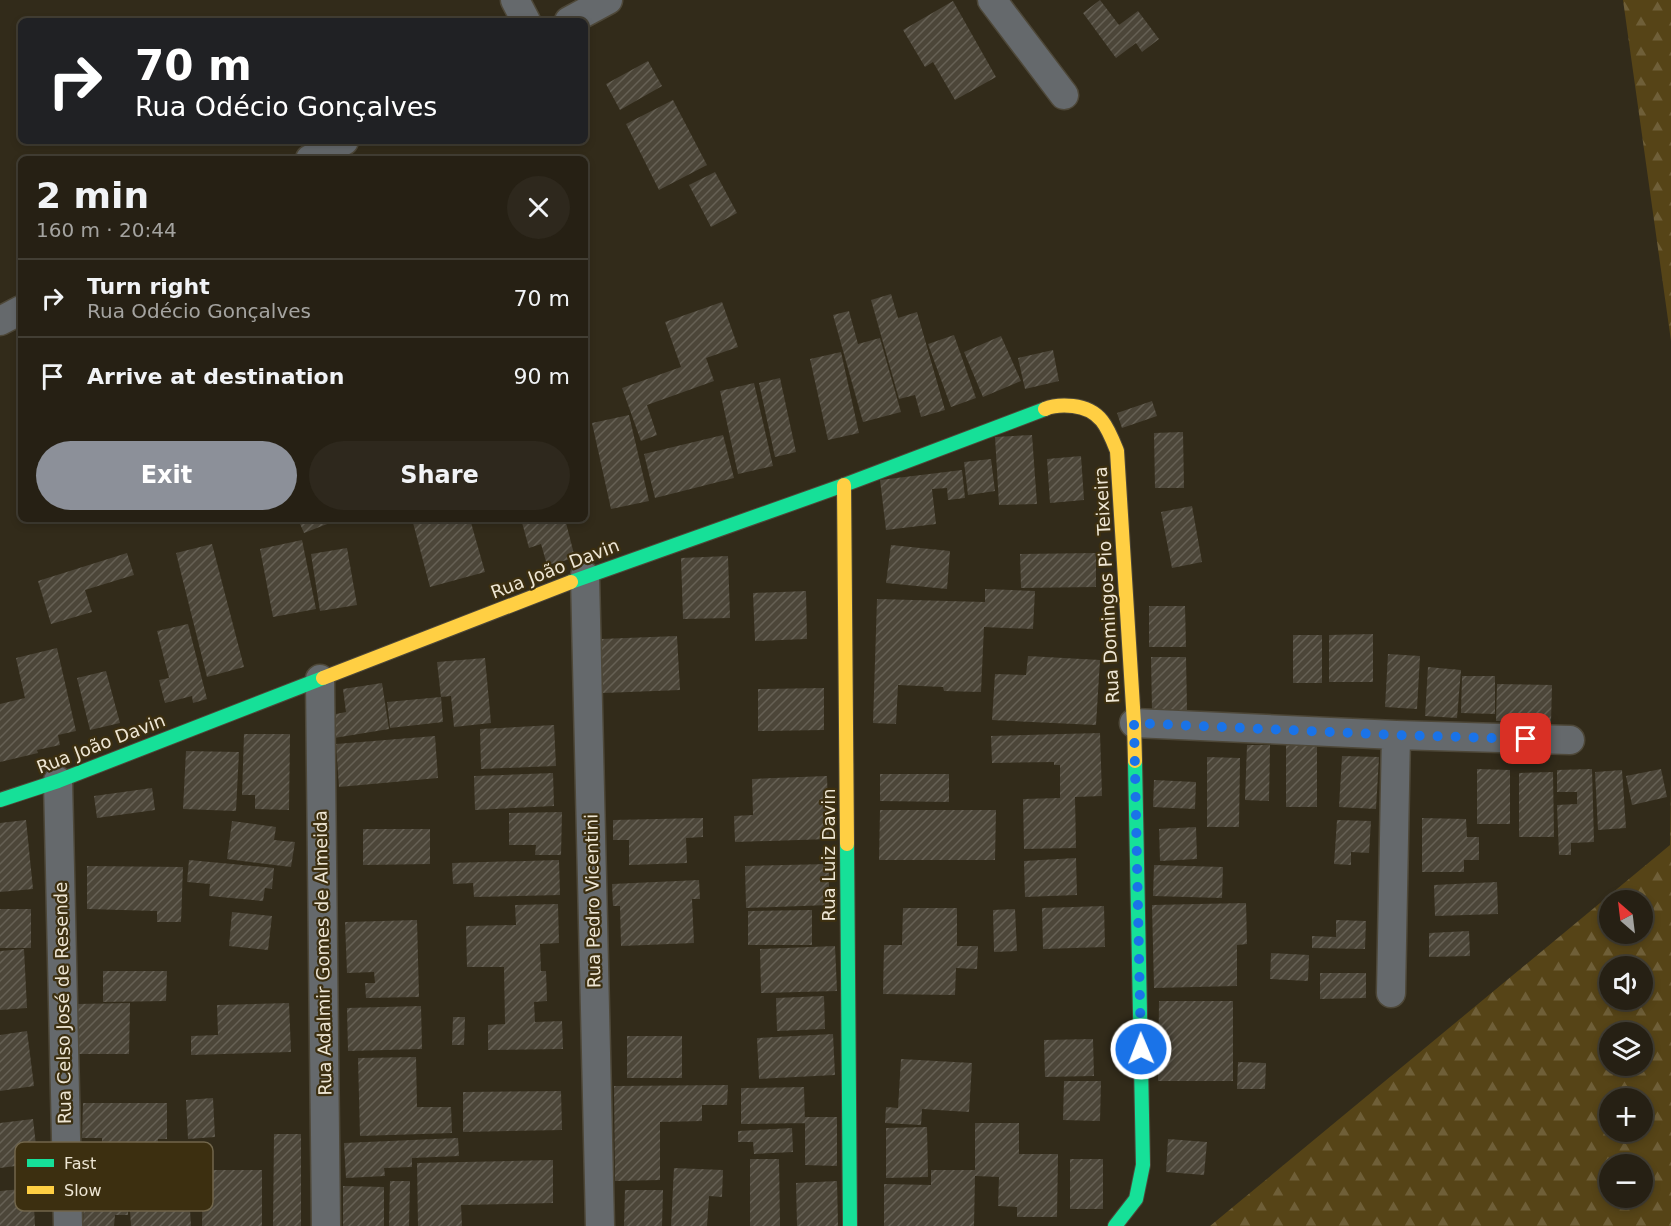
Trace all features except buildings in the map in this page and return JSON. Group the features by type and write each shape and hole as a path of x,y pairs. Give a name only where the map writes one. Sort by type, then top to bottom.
{"street":[{"path":"515,0 524,18"},
{"path":"575,18 608,0"},
{"path":"992,0 1064,95"},
{"path":"316,156 338,144"},
{"path":"0,321 18,312"},
{"name":"Rua João Davin","path":"0,800 57,781 585,576 844,485 1053,406 1073,405 1089,408 1098,414 1113,440"},
{"name":"Rua Domingos Pio Teixeira","path":"1113,440 1118,464 1134,723 1143,1165 1136,1199 1116,1226"},
{"name":"Rua Luiz Davin","path":"844,485 850,1226"},
{"name":"Rua Pedro Vicentini","path":"585,576 600,1226"},
{"name":"Rua Adalmir Gomes de Almeida","path":"320,679 326,1226"},
{"path":"1134,723 1570,740"},
{"path":"1391,993 1396,735"},
{"name":"Rua Celso José de Resende","path":"57,781 66,1142"},
{"name":"Rua Celso José de Resende","path":"68,1211 68,1226"}],"green space":[{"path":"1623,0 1671,0 1671,341"},
{"path":"1671,778 1671,1226 1210,1226 1599,904 1599,944 1653,944 1653,890 1616,890 1670,845"}],"traffic: fast":[{"path":"571,582 844,485 1045,409"},
{"path":"0,800 58,781 323,678"},
{"path":"1115,1226 1136,1199 1143,1165 1135,761"},
{"path":"847,844 850,1226"}],"traffic: slow":[{"path":"1045,409 1066,405 1083,408 1097,415 1107,427 1117,451 1135,761"},
{"path":"844,485 847,844"},
{"path":"323,678 571,582"}],"route":[{"path":"1141,1049 1134,723 1526,739"}]}
